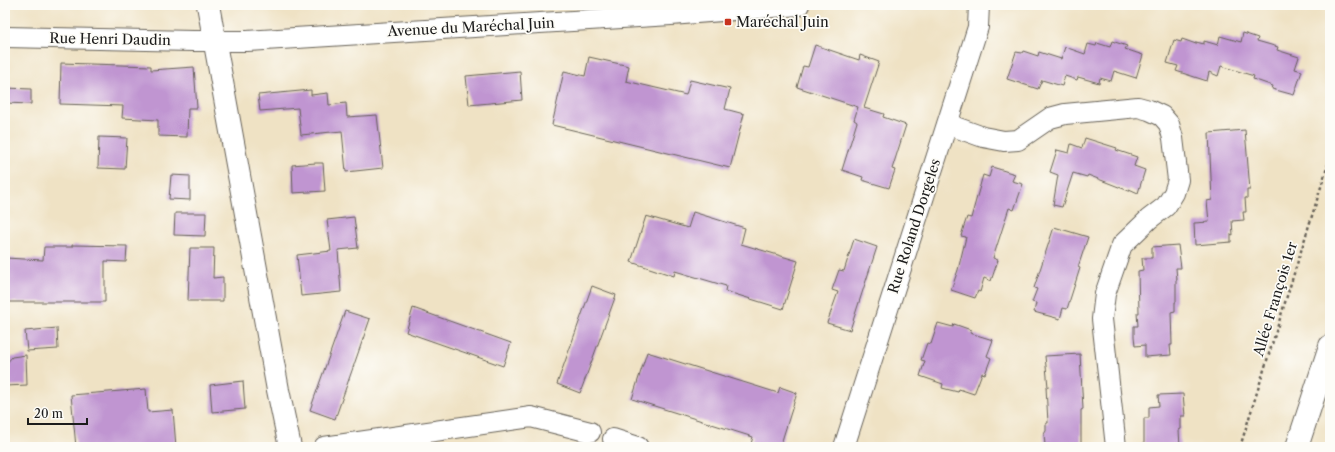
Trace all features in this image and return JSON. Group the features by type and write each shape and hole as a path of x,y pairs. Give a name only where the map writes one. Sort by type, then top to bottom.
{"street":[{"path":"208,5 278,390 290,447"},
{"name":"Avenue du Maréchal Juin","path":"214,41 247,40 673,10 799,5"},
{"name":"Rue Roland Dorgeles","path":"844,447 978,27 979,5"},
{"name":"Rue Henri Daudin","path":"5,37 214,41"},
{"path":"947,124 983,137 1004,141 1018,140 1050,118 1064,114 1138,107 1162,116 1169,124 1173,138 1178,180 1174,193 1166,206 1149,219 1122,246 1105,294 1102,319 1116,447"},
{"path":"1296,447 1330,346"},
{"path":"324,447 531,417 590,432"},
{"path":"612,439 638,447"}],"path":[{"name":"Allée François 1er","path":"1240,447 1330,158"}],"building":[{"path":"1243,33 1258,38 1257,41 1278,47 1277,50 1299,57 1295,69 1302,71 1294,95 1272,89 1273,86 1253,79 1254,76 1221,66 1218,76 1209,72 1207,81 1176,71 1178,66 1167,63 1174,40 1181,42 1182,39 1196,44 1196,42 1204,44 1204,41 1218,45 1220,36 1241,42"},
{"path":"1112,41 1127,46 1125,49 1143,55 1136,78 1114,71 1111,81 1100,78 1099,83 1078,77 1077,80 1065,76 1062,86 1042,80 1038,89 1007,79 1016,52 1022,53 1023,51 1038,56 1039,52 1061,59 1065,47 1085,54 1088,44 1096,46 1097,43 1110,47"},
{"path":"815,45 859,60 860,55 879,62 864,108 884,114 883,117 906,125 892,169 895,170 889,188 862,180 863,177 842,170 857,122 854,120 858,107 797,87 803,66 808,67"},
{"path":"589,57 629,66 626,81 686,95 690,80 730,89 725,109 744,114 730,168 552,125 564,71 585,76"},
{"path":"61,63 151,66 151,70 194,67 197,108 188,108 187,137 158,136 158,120 122,118 123,106 60,104"},
{"path":"520,71 522,100 469,105 466,76"},
{"path":"5,88 31,89 31,104 5,103"},
{"path":"311,90 311,95 328,93 329,105 346,103 347,117 377,115 383,168 346,172 342,131 301,135 298,108 260,111 258,95"},
{"path":"1245,130 1250,190 1247,190 1247,198 1245,198 1246,212 1243,212 1244,220 1232,221 1233,235 1231,234 1231,242 1195,245 1194,223 1209,222 1207,201 1212,200 1209,133"},
{"path":"99,137 127,138 125,169 98,168"},
{"path":"1085,138 1117,148 1116,150 1137,157 1134,166 1145,170 1138,193 1088,175 1087,177 1073,173 1062,207 1053,205 1058,175 1050,172 1057,150 1069,153 1071,144 1082,148"},
{"path":"323,163 325,191 293,193 292,165"},
{"path":"992,167 1015,174 1012,181 1023,184 1014,210 1009,208 993,258 998,260 991,281 984,278 980,292 978,291 975,298 951,290 958,270 966,237 961,236 967,217 971,218 983,175 989,177"},
{"path":"171,175 190,176 190,200 169,199"},
{"path":"693,212 745,228 741,244 798,261 783,309 725,291 726,286 675,271 674,276 631,262 646,216 688,228"},
{"path":"175,213 206,213 205,236 174,235"},
{"path":"354,217 358,248 338,250 341,292 301,296 297,255 331,251 327,220"},
{"path":"1054,227 1088,237 1067,309 1063,308 1060,319 1034,312 1036,303 1032,302 1037,289 1034,288"},
{"path":"854,239 877,247 850,330 827,323 838,292 832,290 839,270 844,271"},
{"path":"72,245 127,246 126,262 105,261 105,302 5,302 5,258 43,260 44,247 72,247"},
{"path":"1178,245 1181,268 1176,268 1177,280 1175,311 1171,312 1171,355 1145,357 1145,345 1135,346 1134,336 1134,326 1138,326 1137,313 1139,313 1138,271 1143,270 1142,258 1152,258 1152,247"},
{"path":"190,248 214,248 213,278 223,277 223,301 188,301"},
{"path":"592,286 616,295 580,393 557,384"},
{"path":"413,308 511,343 503,366 406,332"},
{"path":"345,311 370,319 335,419 310,410"},
{"path":"938,323 953,327 954,324 971,330 970,333 993,340 987,356 991,358 985,374 982,373 974,394 959,389 958,392 942,388 943,384 920,376 925,361 921,360 927,343 931,344"},
{"path":"57,328 58,349 27,351 25,331"},
{"path":"647,352 778,393 780,387 797,393 780,447 750,447 753,437 632,399"},
{"path":"1080,354 1083,409 1081,410 1081,447 1050,447 1049,444 1045,445 1044,434 1046,431 1046,423 1048,423 1046,387 1048,387 1045,356"},
{"path":"26,355 27,385 5,386 5,365 12,357"},
{"path":"243,381 245,409 212,412 210,385"},
{"path":"146,389 148,412 173,410 176,447 76,447 71,395"},
{"path":"1183,394 1185,416 1181,416 1181,429 1179,430 1180,447 1144,447 1144,418 1149,418 1149,407 1159,406 1158,395"}],"place":[{"name":"Maréchal Juin","path":"728,22"}]}
